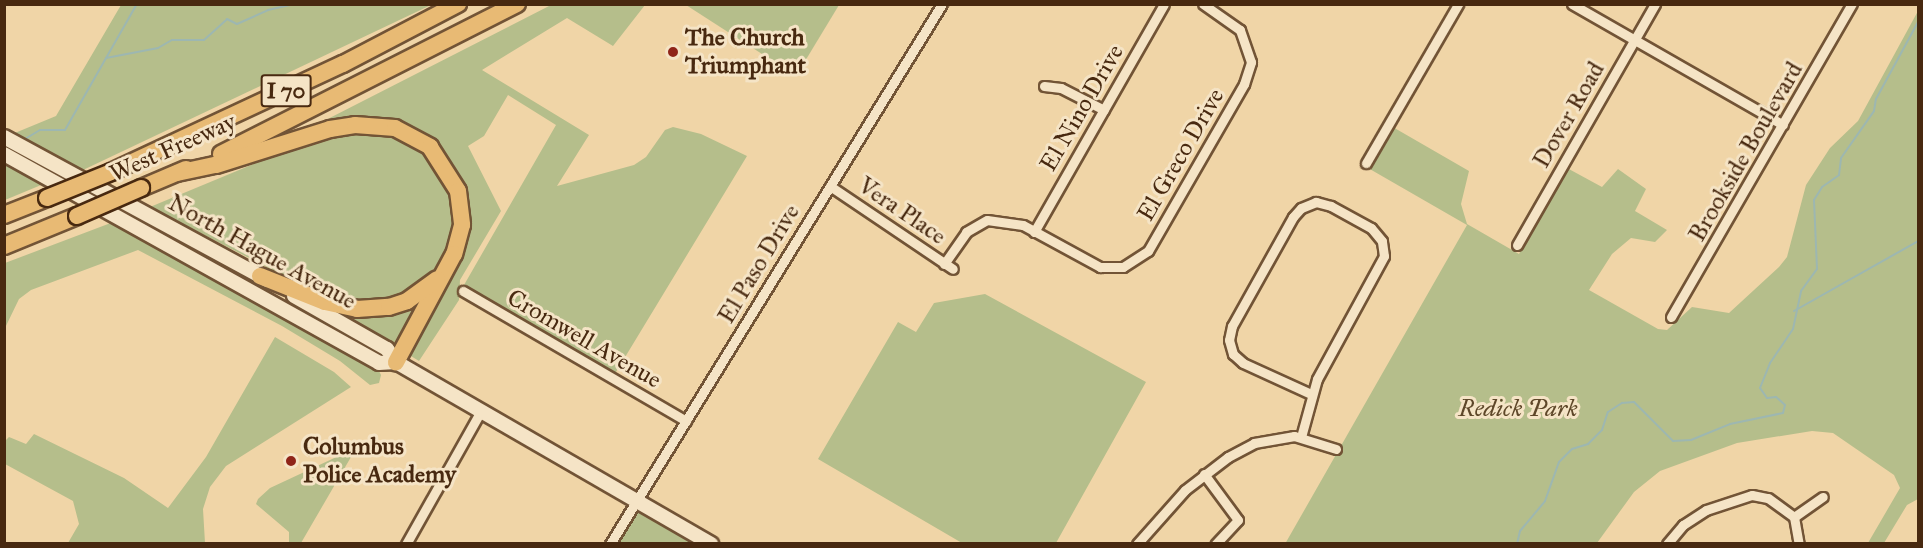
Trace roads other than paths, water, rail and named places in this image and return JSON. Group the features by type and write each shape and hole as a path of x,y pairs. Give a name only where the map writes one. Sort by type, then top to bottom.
{"highway":[{"name":"West Freeway","path":"4,215 111,172 343,64 458,4"},
{"name":"West Freeway","path":"4,246 177,173 358,87 517,4"},
{"path":"177,173 216,165 330,129 355,125 395,128 430,147 458,191 462,225 448,267 396,363"},
{"path":"260,276 325,302 374,309 417,296 448,267"}],"main road":[{"name":"North Hague Avenue","path":"4,137 260,276 387,349 396,363 711,543"},
{"name":"North Hague Avenue","path":"4,154 379,363 396,363"}],"street":[{"name":"El Paso Drive","path":"610,543 942,4"},
{"name":"El Nino Drive","path":"1034,232 1164,4"},
{"name":"El Greco Drive","path":"1034,232 1100,267 1123,267 1148,251 1244,84 1251,62 1249,47 1234,24 1203,4"},
{"path":"1366,164 1458,4"},
{"path":"1572,4 1784,125"},
{"name":"Dover Road","path":"1517,245 1655,4"},
{"name":"Brookside Boulevard","path":"1671,317 1852,4"},
{"path":"1044,86 1061,88 1104,110"},
{"name":"Vera Place","path":"830,186 948,266 966,232 987,220 1012,221 1034,232"},
{"path":"1301,437 1311,394 1379,271 1384,248 1371,228 1331,206 1311,203 1293,217 1232,326 1228,340 1233,354 1243,363 1311,394"},
{"name":"Cromwell Avenue","path":"463,291 686,422"},
{"path":"406,543 481,411"},
{"path":"1137,543 1177,498 1204,474 1254,443 1301,437 1336,449"},
{"path":"1204,474 1236,516 1235,526 1216,543"},
{"path":"1794,517 1823,497"},
{"path":"1667,543 1690,519 1735,498 1768,498 1794,517 1799,543"}],"waterway":[{"path":"25,139 40,130 65,130 137,4"},
{"path":"106,58 158,48 172,40 204,40 227,19 237,24 268,10 295,4"},
{"path":"1517,544 1520,531 1545,501 1559,462 1572,449 1588,444 1602,430 1608,412 1622,403 1634,402 1673,441 1691,440 1730,424 1783,413 1785,405 1776,397 1767,398 1760,388 1770,363 1793,329 1801,291 1817,269 1814,200 1822,187 1839,175 1841,158 1874,111 1876,99 1918,22"},
{"path":"1794,311 1918,241"}],"place":[{"name":"The Church Triumphant","path":"673,52"},
{"name":"Columbus Police Academy","path":"291,461"}],"park label":[{"name":"Redick Park","path":"1518,409"}]}
